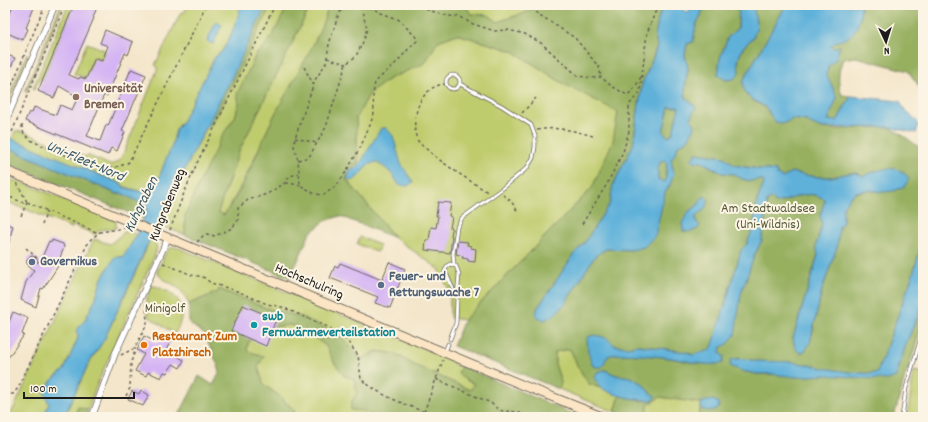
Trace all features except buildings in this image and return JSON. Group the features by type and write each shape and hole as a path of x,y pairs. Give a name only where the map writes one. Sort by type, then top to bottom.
{"street":[{"path":"5,133 6,121 55,5"},
{"name":"Hochschulring","path":"5,170 168,238 447,348 604,417"},
{"name":"Kuhgrabenweg","path":"92,417 115,354 168,238"}],"lane":[{"path":"454,75 460,79 460,84 458,88 453,90 446,84 448,77 454,75"},
{"path":"450,339 456,323 459,282 458,268 454,264 453,253 457,227 462,218 498,192 527,168 533,158 535,148 531,125 520,116 460,84"},
{"path":"454,264 447,266 445,271 457,298"},
{"path":"902,417 906,388 923,331"}],"path":[{"path":"5,102 45,5"},
{"path":"5,150 65,5"},
{"path":"22,125 23,133 30,140 93,165 104,168 123,166 129,162 206,5"},
{"name":"Kuhgrabenweg","path":"168,238 184,193 198,161 275,5"},
{"path":"300,185 298,160 294,146 295,138 313,84 326,63 329,44 338,16 344,5"},
{"path":"298,160 309,157 326,127 346,64 356,56 364,40 367,28 360,5"},
{"path":"285,183 300,185 315,194 324,195 337,185 360,148 370,125 374,113 373,95 375,82 397,62 410,46 417,41 416,37 398,19 381,13 366,5"},
{"path":"422,5 428,10 448,16 462,17 470,23 495,31 508,30 525,34 541,43 578,76 587,78 601,77"},
{"path":"519,5 526,6 575,38 599,67 601,77 610,85 628,95 642,75"},
{"path":"582,224 607,184 622,152 628,131 629,105 640,92 647,33 658,5"},
{"path":"326,58 346,64"},
{"path":"304,68 313,84"},
{"path":"446,84 440,84 434,87 422,98 415,120 416,135 419,142 445,164 492,196"},
{"path":"520,116 536,98"},
{"path":"533,130 551,128 563,129 576,131 596,138"},
{"path":"295,138 317,143"},
{"path":"193,248 203,236 207,234 215,236 232,228 238,220 238,208 248,200 268,194 285,183 289,177 298,173"},
{"path":"16,181 27,202 22,216"},
{"path":"498,192 511,201 518,212"},
{"path":"5,195 24,203 27,202 100,232"},
{"path":"42,225 47,211"},
{"path":"5,394 13,394 18,388 91,238 100,232 141,226"},
{"path":"26,248 39,260 37,264"},
{"path":"158,261 192,275 203,277 211,283 244,294 267,304 282,307 328,327 344,336 358,355 361,379 372,389 396,401 435,417"},
{"path":"115,354 122,355 134,348 147,324 146,299 144,292"},
{"path":"126,396 130,388 130,362 136,352 134,348"},
{"path":"424,412 447,348"},
{"path":"436,379 491,403 498,410 509,413 516,412 529,417"}],"green space":[{"path":"61,5 63,5 27,90 25,91"},
{"path":"68,5 74,5 43,79 41,78 34,89 33,88"},
{"path":"188,5 240,5 240,13 228,41 222,51 215,57 182,122 176,130 171,149 155,189 149,194 123,186 122,184 12,139 15,131 24,132 85,157 87,155 110,165 118,162 122,157 158,68 155,65 181,12 184,13"},
{"path":"266,5 271,5 217,115 212,124 207,126"},
{"path":"271,5 288,5 271,38 255,55 235,117 222,136 185,216 185,235 157,224 207,126 212,124 217,115"},
{"name":"Am Stadtwaldsee (Uni-Wildnis)","path":"288,5 311,5 239,151 218,212 224,215 239,191 275,114 312,47 329,5 468,5 466,6 471,14 488,15 498,22 529,11 537,5 665,5 658,20 655,36 657,46 642,84 633,145 613,185 610,203 585,242 574,254 537,309 564,305 595,256 606,249 632,250 659,215 665,193 670,185 674,173 671,160 692,114 686,98 685,88 688,68 685,55 687,44 693,42 696,25 704,5 739,5 738,28 728,37 720,58 718,75 726,80 734,79 739,74 740,54 753,38 753,5 786,5 743,81 752,100 766,108 774,121 782,124 793,119 807,121 814,126 834,129 887,127 899,133 922,149 923,148 923,239 913,274 877,373 896,377 906,344 923,303 923,322 906,373 894,417 698,417 701,409 709,411 713,400 699,403 660,397 648,405 647,417 633,417 615,412 620,395 641,401 652,400 656,396 650,393 643,384 631,377 616,375 605,370 597,372 595,378 602,388 589,384 578,367 570,349 555,352 555,364 561,382 559,389 453,346 464,320 592,188 613,141 618,112 564,84 513,51 457,34 438,41 425,63 389,79 370,93 356,118 358,163 350,171 346,179 395,238 340,216 325,221 310,233 290,278 185,235 185,216 222,136 235,117 239,103 237,94 256,55 272,37","holes":["696,153 724,157 734,165 776,171 777,175 783,178 791,172 825,177 851,173 864,176 888,169 904,172 882,192 858,192 853,194 845,202 843,222 839,227 837,247 822,290 810,343 800,353 795,348 793,338 818,254 816,246 822,224 820,214 825,200 809,194 798,196 782,202 772,198 767,201 762,240 754,256 741,294 738,314 721,347 720,353 701,364 642,355 619,354 608,356 614,345 626,347 639,345 686,352 693,355 710,350 713,345 741,250 747,244 753,228 757,201 764,183 762,180 750,181 742,179 734,174 722,173 704,163 691,160","704,196 705,209 696,216 696,222 688,212 697,206","738,358 757,361 773,374 757,374 742,371"]},
{"path":"311,5 329,5 319,33 298,75 275,114 232,203 224,215 218,212 239,151"},
{"path":"537,5 529,11 498,22 488,15 471,14 466,6"},
{"path":"861,5 923,5 923,96 921,89 908,71 856,57 843,59 839,72 839,86 842,95 851,96 837,121 828,120 837,98 827,76 828,66 836,59 839,46 833,48 830,46 833,42 847,38 860,19"},
{"path":"457,34 513,51 564,84 618,111 614,141 592,188 464,320 450,318 450,292 439,269 395,238 346,179 350,171 358,163 356,118 370,93 389,79 424,63 438,41"},
{"path":"87,43 105,50 101,60 94,57 85,78 74,74"},
{"path":"27,53 28,56 11,96 12,97 8,107 5,106"},
{"path":"669,107 679,107 673,133 667,138 663,132"},
{"path":"8,148 117,194 121,193 146,205 147,209 144,219 11,165 7,157"},
{"path":"665,160 667,165 665,182 658,179 658,168 661,161"},
{"path":"6,178 15,181 17,180 116,221 116,228 99,230 96,235 73,225 72,228 5,201"},
{"path":"127,230 137,235 123,257 115,257 102,278 95,300 85,320 77,330 78,338 64,370 52,380 49,404 43,417 5,417 5,414 10,416 94,239 110,244"},
{"path":"360,237 380,245 377,252 357,244"},
{"path":"149,239 155,242 157,248 154,257 95,389 88,410 78,407 74,417 64,417 89,363 104,340 145,252"},
{"path":"173,247 179,248 454,361 453,364 461,367 458,373 464,379 474,384 470,390 414,365 396,354 377,351 361,359 339,334 301,317 266,308 219,289 218,292 189,304 180,290 162,278 157,272 167,250"},
{"name":"Minigolf","path":"154,286 169,292 179,301 182,311 180,322 175,334 148,316 147,298 151,287"},
{"path":"219,289 266,308 301,317 339,334 361,359 377,351 396,354 414,365 470,390 474,384 464,379 458,373 461,366 580,417 377,417 363,411 351,410 351,403 357,393 354,379 344,376 334,362 326,346 306,331 290,325 272,327 256,334 248,343 247,351 264,356 258,367 264,385 278,395 294,410 296,417 178,417 199,376 213,385 220,372 204,334 189,323 189,304 218,292"},
{"path":"290,325 306,331 326,346 334,362 354,379 357,393 351,403 377,417 296,417 294,410 278,395 264,385 258,367 247,351 248,343 256,334 272,327"},
{"path":"570,349 578,367 589,384 620,395 615,412 559,389 561,382 555,364 555,352"},
{"path":"914,371 923,373 923,417 907,417"},
{"path":"660,397 699,403 702,402 698,417 647,417 648,405"},
{"path":"78,407 88,410 86,417 74,417"}],"water":[{"path":"240,5 266,5 233,75 157,224 104,340 89,363 64,417 43,417 49,404 44,392 52,380 64,370 78,338 77,330 85,320 95,300 102,278 115,257 123,257 137,235 147,209 145,205 121,193 118,194 5,147 5,136 122,184 123,187 149,194 155,189 171,149 176,130 182,122 215,57 221,52 228,41 236,22"},
{"path":"665,5 680,5 687,12 693,5 704,5 696,25 693,42 687,44 685,55 688,68 685,88 686,98 696,107 690,118 695,125 689,138 681,145 677,146 677,151 671,160 674,173 670,185 665,193 655,236 644,247 632,250 606,249 595,256 564,305 553,316 544,320 536,316 537,309 574,254 585,242 610,203 613,185 633,145 642,84 657,46 655,36 661,10","holes":["669,107 679,107 673,133 668,137 663,132","665,160 667,165 665,182 658,179 658,168 661,161"]},
{"path":"739,5 753,5 757,27 753,38 743,47 738,60 739,74 734,79 726,80 718,75 720,58 728,37 738,28"},
{"path":"786,5 861,5 856,29 845,39 836,42 831,46 833,48 840,46 836,59 828,66 827,75 837,98 828,120 837,121 851,96 900,101 905,110 915,119 918,124 916,133 888,127 824,128 812,125 807,121 793,119 782,124 774,121 765,107 747,95 743,87 743,81"},
{"path":"216,22 222,25 213,44 207,41"},
{"path":"381,128 386,128 393,136 401,164 413,182 408,186 399,185 389,172 376,162 366,166 361,174 353,181 347,179 350,171 358,167"},
{"path":"696,153 724,157 734,165 776,171 777,175 783,178 791,172 821,177 851,173 864,176 888,168 899,170 909,179 905,186 894,191 882,192 870,190 856,192 849,198 843,207 843,222 839,227 837,247 822,290 810,343 805,351 800,353 795,348 793,338 818,255 816,246 822,224 820,215 825,200 819,196 813,195 800,196 775,203 772,198 767,201 762,240 754,256 741,294 735,335 728,344 721,347 720,353 724,356 723,363 703,364 671,358 616,354 608,356 602,367 596,367 592,365 588,351 587,337 595,335 607,338 614,345 626,347 639,345 686,352 693,355 710,350 713,345 741,250 747,244 753,228 757,201 764,183 762,180 750,181 742,179 734,174 722,173 704,163 691,160"},
{"path":"704,196 709,200 705,209 696,216 696,222 700,225 698,229 689,232 683,231 682,223 688,212 697,206"},
{"path":"923,239 923,303 906,344 896,377 887,380 826,375 794,377 773,374 757,374 742,371 730,366 731,360 742,359 792,362 855,373 877,373 913,274"},
{"path":"605,370 616,375 631,377 643,384 650,393 656,396 653,400 641,400 627,398 608,392 603,389 595,378 597,372"},
{"path":"713,400 718,402 719,407 717,410 709,411 701,409 702,402"}],"place":[{"name":"Universität Bremen","path":"76,97"},
{"name":"Governikus","path":"32,262"},
{"name":"Feuer- und Rettungswache 7","path":"381,285"},
{"name":"swb Fernwärmeverteilstation","path":"254,325"},
{"name":"Restaurant Zum Platzhirsch","path":"144,345"}],"water label":[{"name":"Uni-Fleet-Nord","path":"85,162"},
{"name":"Kuhgraben","path":"142,205"}]}
